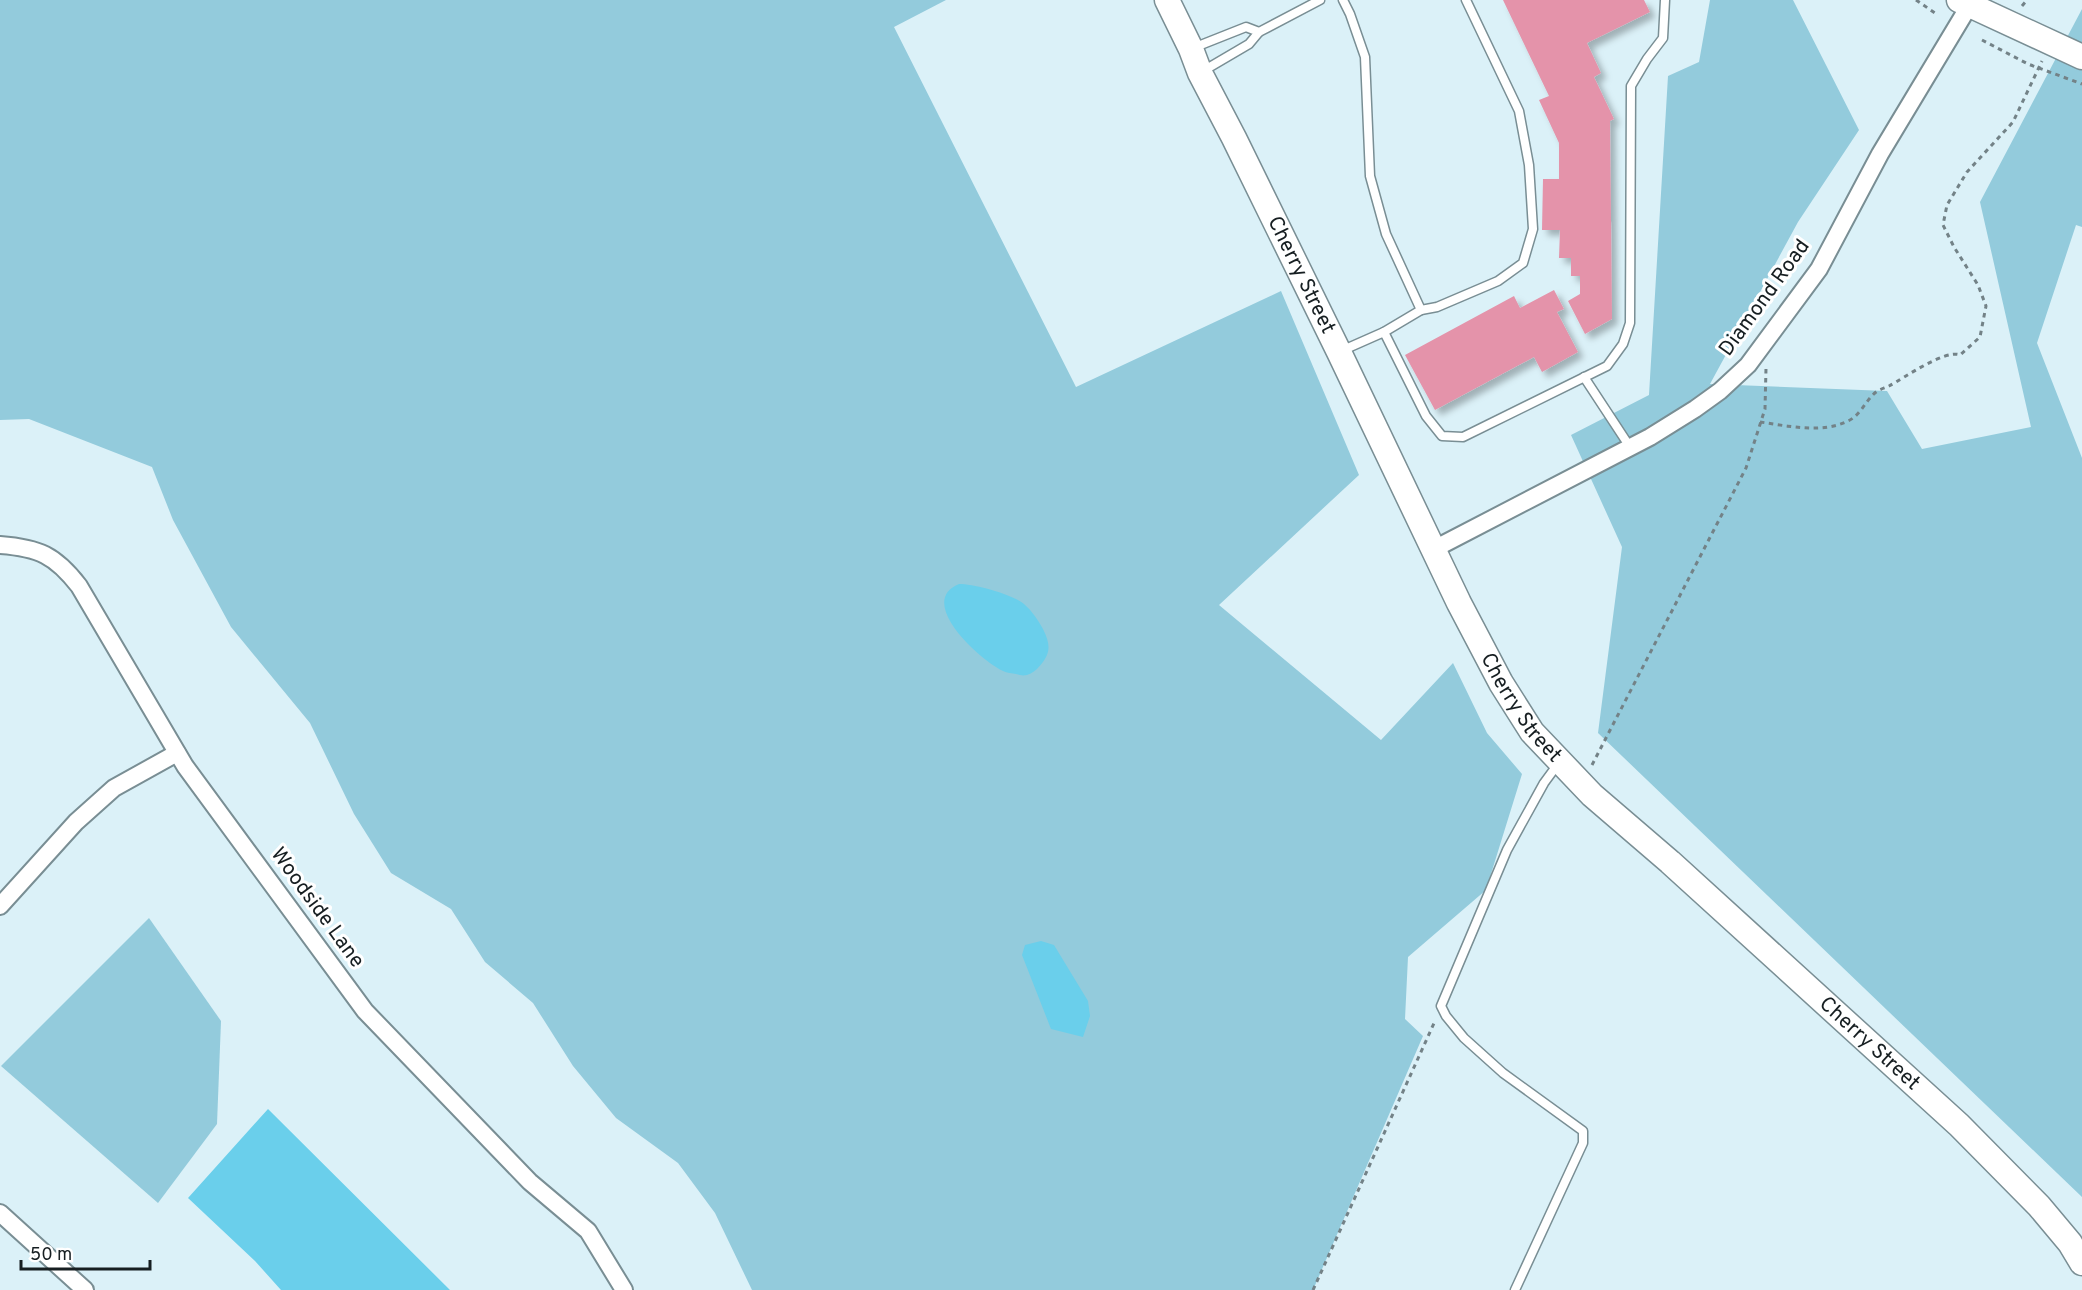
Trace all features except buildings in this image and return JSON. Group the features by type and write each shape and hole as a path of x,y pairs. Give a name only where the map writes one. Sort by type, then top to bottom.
{"street":[{"name":"Cherry Street","path":"1167,0 1191,48 1200,73 1339,352 1459,603 1501,683 1532,732 1583,786 1959,1125 2040,1206 2070,1243 2082,1263"},
{"path":"1964,3 2082,57"},
{"name":"Diamond Road","path":"1434,549 1630,447 1695,409 1720,391 1748,365 1819,269 1880,153 1964,3"},
{"name":"Woodside Lane","path":"0,545 25,547 52,558 69,573 79,586 177,753 365,1011 530,1182 588,1231 624,1290"},
{"path":"0,906 76,822 114,788 177,753"},
{"path":"0,1213 85,1290"}],"lane":[{"path":"1200,73 1249,44 1259,32 1320,0"},
{"path":"1343,0 1365,57 1370,176 1386,234 1421,310"},
{"path":"1339,352 1384,332 1421,310 1437,307 1498,281 1523,262 1533,229 1529,165 1519,111 1466,0"},
{"path":"1384,332 1426,416 1442,435 1463,437 1607,366 1623,344 1630,324 1630,86 1663,38 1665,0"},
{"path":"1191,48 1246,27 1259,32"},
{"path":"1584,377 1630,447"},
{"path":"1515,1290 1583,1143 1584,1131 1503,1073 1464,1038 1441,1006 1507,850 1544,783 1560,763"}],"path":[{"path":"1916,0 1935,13"},
{"path":"1982,40 2039,68 2082,84"},
{"path":"1761,422 1816,429 1846,422 1857,416 1878,390 1929,362 1956,353 1960,355 1980,337 1986,306 1978,285 1943,225 1947,205 1967,172 2013,122 2050,43"},
{"path":"1583,786 1597,752 1746,468 1765,409 1766,339"},
{"path":"1313,1290 1441,1006"}],"shaded area":[{"path":"0,0 946,0 894,27 1076,387 1281,291 1359,475 1219,605 1381,740 1453,663 1487,733 1522,774 1486,890 1408,957 1405,1019 1423,1036 1313,1290 752,1290 715,1213 678,1163 616,1118 573,1066 533,1003 485,962 451,909 391,873 354,814 310,723 231,627 173,520 152,467 29,419 0,420"},
{"path":"1710,0 1793,0 1859,130 1798,222 1710,384 1887,391 1922,449 2031,427 1980,202 2082,9 2082,227 2076,225 2037,343 2082,458 2082,1197 1598,733 1622,547 1571,435 1649,395 1668,76 1699,62"},
{"path":"959,584 1002,593 1018,600 1030,610 1048,641 1047,655 1037,669 1025,675 1005,672 968,644 948,617 944,604 947,592"},
{"path":"149,918 221,1021 217,1124 158,1203 1,1066"},
{"path":"1041,941 1054,945 1088,1001 1090,1016 1083,1037 1051,1029 1022,955 1025,945"},
{"path":"268,1109 450,1290 281,1290 255,1261 188,1198"}]}
